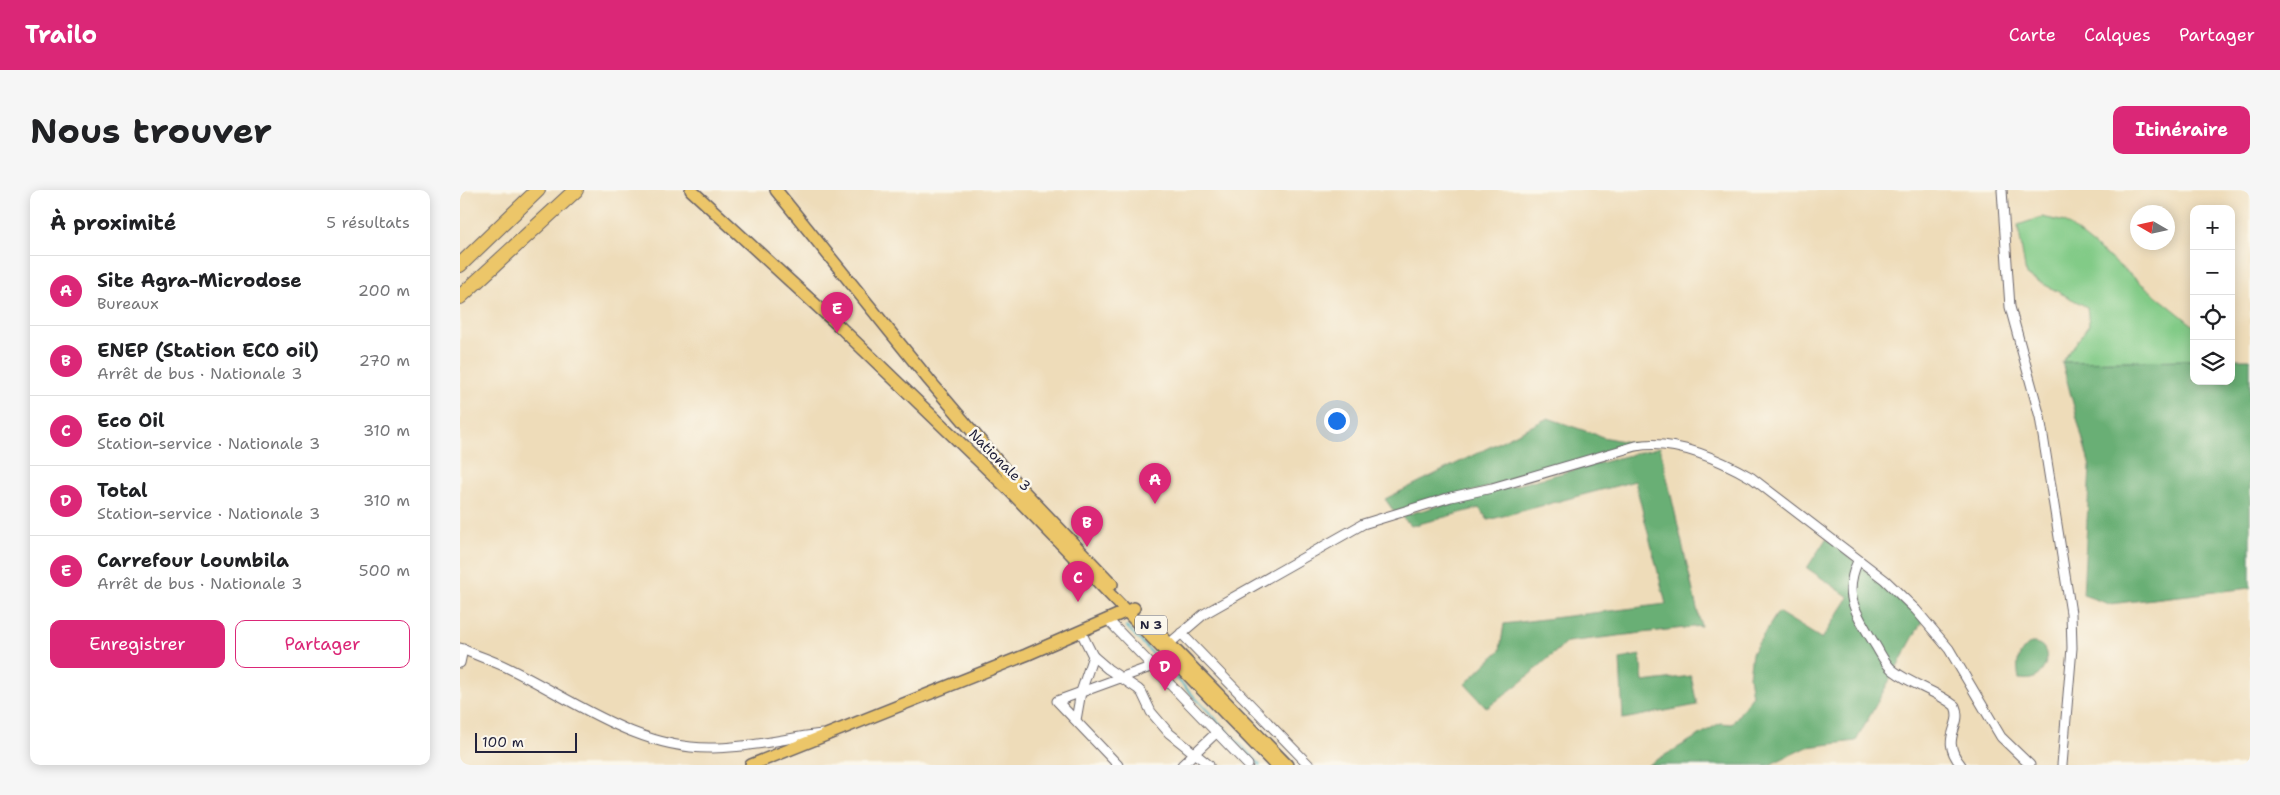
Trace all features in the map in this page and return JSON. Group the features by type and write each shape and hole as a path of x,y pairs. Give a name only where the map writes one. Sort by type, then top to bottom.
{"highway":[{"path":"460,265 538,190"},
{"path":"460,296 576,190"}],"main road":[{"name":"Nationale 3","path":"691,190 886,369 1131,610 1170,643 1287,765"},
{"name":"Nationale 3","path":"776,190 929,380 1016,483 1275,765"},
{"path":"752,765 1131,610"}],"street":[{"path":"2002,190 2010,307 2040,417 2072,613 2072,648 2062,765"},
{"path":"1170,643 1204,614 1363,524 1451,497 1492,488 1646,444 1674,447 1731,466 1774,494 1897,591 1936,632 1965,674 1989,720 2001,737 2030,765"},
{"path":"1858,561 1852,574 1850,585 1852,602 1856,613 1893,671 1955,706 1956,715 1950,741 1951,749 1962,765"},
{"path":"1108,620 1248,765"},
{"path":"1081,632 1100,663 1142,693 1151,712 1174,740 1196,753 1209,765"},
{"path":"1181,634 1309,765"},
{"path":"460,662 461,649 506,668 584,709 632,731 661,741 712,748 832,733"},
{"path":"1076,720 1081,692 1094,656"},
{"path":"1113,763 1057,701 1153,666"},
{"path":"1182,765 1217,732"}],"green space":[{"path":"2042,217 2065,222 2190,323 2190,360 2062,362 2089,325 2087,307 2026,275 2018,225"},
{"path":"2235,359 2250,359 2250,588 2109,604 2083,595 2090,467 2062,362 2190,360 2190,385 2235,385"},
{"path":"1548,418 1603,437 1642,445 1395,513 1385,499"},
{"path":"1660,447 1701,626 1567,642 1521,682 1487,708 1465,684 1500,650 1504,624 1666,604 1635,481 1488,520 1479,508 1411,526 1401,516"},
{"path":"1826,539 1925,616 1856,741 1807,747 1769,765 1648,765 1720,723 1732,724 1752,696 1749,676 1752,653 1778,612 1822,639 1849,597 1807,568"},
{"path":"2031,643 2038,644 2043,648 2046,653 2045,665 2037,676 2030,679 2019,679 2020,655"},
{"path":"1640,655 1643,682 1691,676 1697,705 1623,719 1620,659"}],"waterway":[{"path":"1126,626 1260,765"}],"place":[{"name":"Carrefour Loumbila","path":"837,333"},
{"name":"Site Agra-Microdose","path":"1155,504"},
{"name":"ENEP (Station ECO oil)","path":"1087,547"},
{"name":"Eco Oil","path":"1078,602"},
{"name":"Total","path":"1165,691"}]}
